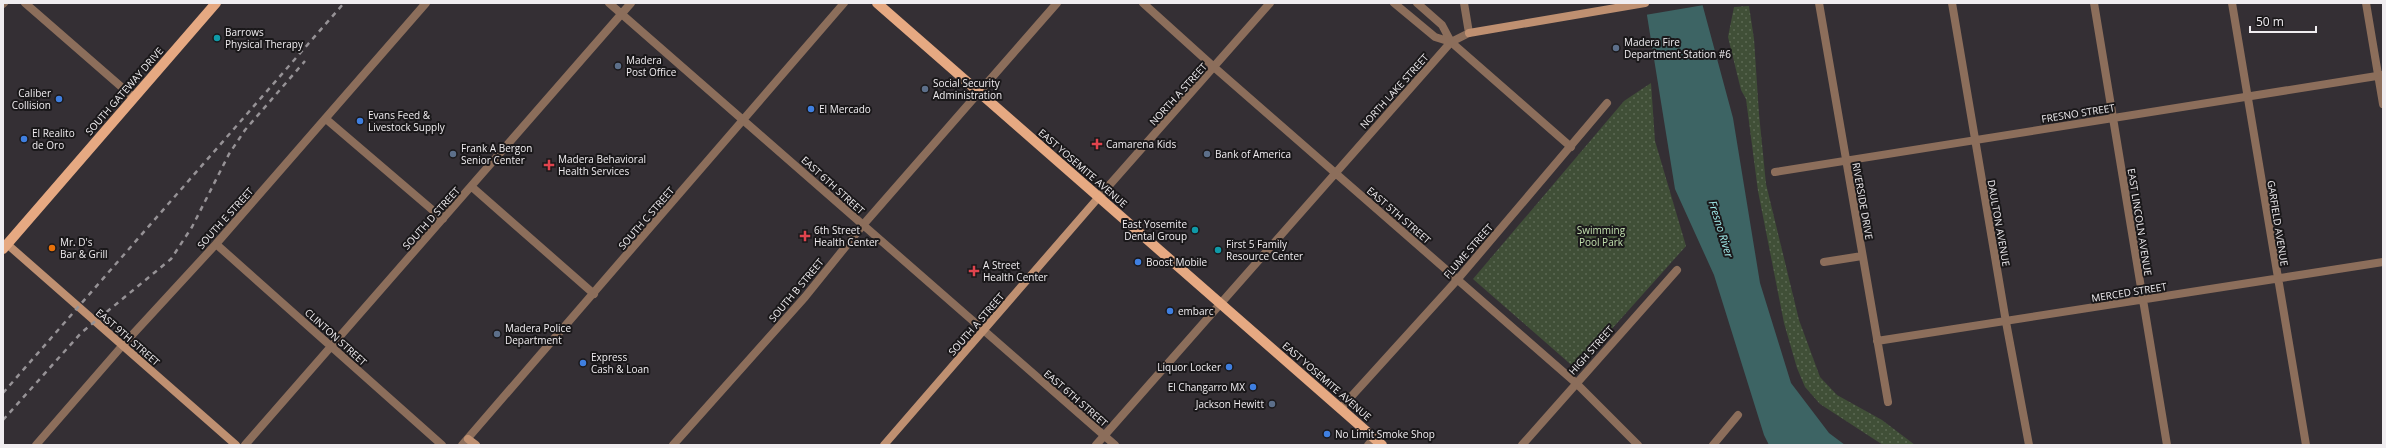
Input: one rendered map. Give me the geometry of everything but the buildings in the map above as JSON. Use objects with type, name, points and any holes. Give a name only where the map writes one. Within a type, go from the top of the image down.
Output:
[{"type":"main road","name":"SOUTH GATEWAY DRIVE","points":[[5,246],[216,3]]},
{"type":"main road","name":"EAST YOSEMITE AVENUE","points":[[877,3],[980,92],[1098,198],[1340,408],[1371,441],[1382,445]]},
{"type":"street","points":[[25,3],[133,97]]},
{"type":"street","name":"SOUTH E STREET","points":[[36,445],[122,346],[216,244],[426,3]]},
{"type":"street","name":"EAST 6TH STREET","points":[[610,3],[1115,445]]},
{"type":"street","name":"SOUTH D STREET","points":[[245,445],[472,187],[631,3]]},
{"type":"street","name":"SOUTH C STREET","points":[[465,442],[844,3]]},
{"type":"street","name":"SOUTH B STREET","points":[[673,445],[805,297],[863,225],[1057,3]]},
{"type":"street","name":"EAST 5TH STREET","points":[[1143,3],[1214,68],[1576,383],[1638,445]]},
{"type":"street","name":"NORTH A STREET","points":[[1098,198],[1270,3]]},
{"type":"street","points":[[1394,3],[1434,37],[1451,42]]},
{"type":"street","points":[[1417,3],[1442,25],[1451,42],[1571,147]]},
{"type":"street","points":[[1464,3],[1469,34]]},
{"type":"street","name":"NORTH LAKE STREET","points":[[1096,445],[1451,42],[1469,34],[1643,3]]},
{"type":"street","name":"RIVERSIDE DRIVE","points":[[1819,3],[1888,402]]},
{"type":"street","name":"DAULTON AVENUE","points":[[1952,3],[2006,322],[2029,445]]},
{"type":"street","name":"EAST LINCOLN AVENUE","points":[[2094,3],[2167,445]]},
{"type":"street","name":"GARFIELD AVENUE","points":[[2232,3],[2306,445]]},
{"type":"street","points":[[2366,3],[2381,75],[2383,104]]},
{"type":"street","name":"FRESNO STREET","points":[[1775,172],[2381,75]]},
{"type":"street","name":"FLUME STREET","points":[[1340,408],[1457,280],[1607,103]]},
{"type":"street","points":[[326,119],[443,220]]},
{"type":"street","points":[[472,187],[594,294]]},
{"type":"street","name":"SOUTH A STREET","points":[[884,445],[1098,198]]},
{"type":"street","name":"CLINTON STREET","points":[[216,244],[442,445]]},
{"type":"street","name":"EAST 9TH STREET","points":[[5,246],[236,445]]},
{"type":"street","points":[[1824,262],[1862,256]]},
{"type":"street","name":"MERCED STREET","points":[[1877,341],[2383,262]]},
{"type":"street","name":"HIGH STREET","points":[[1522,445],[1677,270]]},
{"type":"street","points":[[1713,445],[1738,415]]},
{"type":"street","points":[[465,442],[476,445]]},
{"type":"green space","points":[[1749,6],[1754,39],[1759,114],[1766,184],[1799,320],[1820,377],[1837,395],[1882,420],[1915,445],[1883,445],[1820,404],[1805,387],[1797,368],[1784,323],[1758,191],[1746,99],[1741,90],[1728,37],[1734,7]]},
{"type":"green space","name":"Swimming Pool Park","points":[[1651,83],[1655,141],[1686,246],[1576,369],[1473,279],[1624,101]]},
{"type":"water","name":"Fresno River","points":[[1645,3],[1702,3],[1733,118],[1760,283],[1791,383],[1829,433],[1845,445],[1769,445],[1764,435],[1714,275],[1675,189]]},
{"type":"pier","points":[[1643,3],[1704,3],[1704,5],[1645,15]]},
{"type":"railway","points":[[3,393],[344,3]]},
{"type":"railway","points":[[3,420],[81,333],[171,259],[192,227],[229,154],[245,130],[305,61]]},
{"type":"place","name":"Barrows Physical Therapy","points":[[217,38]]},
{"type":"place","name":"Madera Fire Department Station #6","points":[[1616,48]]},
{"type":"place","name":"Madera Post Office","points":[[618,66]]},
{"type":"place","name":"Social Security Administration","points":[[925,89]]},
{"type":"place","name":"Caliber Collision","points":[[59,99]]},
{"type":"place","name":"El Mercado","points":[[811,109]]},
{"type":"place","name":"Evans Feed & Livestock Supply","points":[[360,121]]},
{"type":"place","name":"El Realito de Oro","points":[[24,139]]},
{"type":"place","name":"Camarena Kids","points":[[1097,144]]},
{"type":"place","name":"Frank A Bergon Senior Center","points":[[453,154]]},
{"type":"place","name":"Bank of America","points":[[1207,154]]},
{"type":"place","name":"Madera Behavioral Health Services","points":[[549,165]]},
{"type":"place","name":"East Yosemite Dental Group","points":[[1195,230]]},
{"type":"place","name":"6th Street Health Center","points":[[805,236]]},
{"type":"place","name":"Mr. D's Bar & Grill","points":[[52,248]]},
{"type":"place","name":"First 5 Family Resource Center","points":[[1218,250]]},
{"type":"place","name":"Boost Mobile","points":[[1138,262]]},
{"type":"place","name":"A Street Health Center","points":[[974,271]]},
{"type":"place","name":"embarc","points":[[1170,311]]},
{"type":"place","name":"Madera Police Department","points":[[497,334]]},
{"type":"place","name":"Express Cash & Loan","points":[[583,363]]},
{"type":"place","name":"Liquor Locker","points":[[1229,367]]},
{"type":"place","name":"El Changarro MX","points":[[1253,387]]},
{"type":"place","name":"Jackson Hewitt","points":[[1272,404]]},
{"type":"place","name":"No Limit Smoke Shop","points":[[1327,434]]}]
